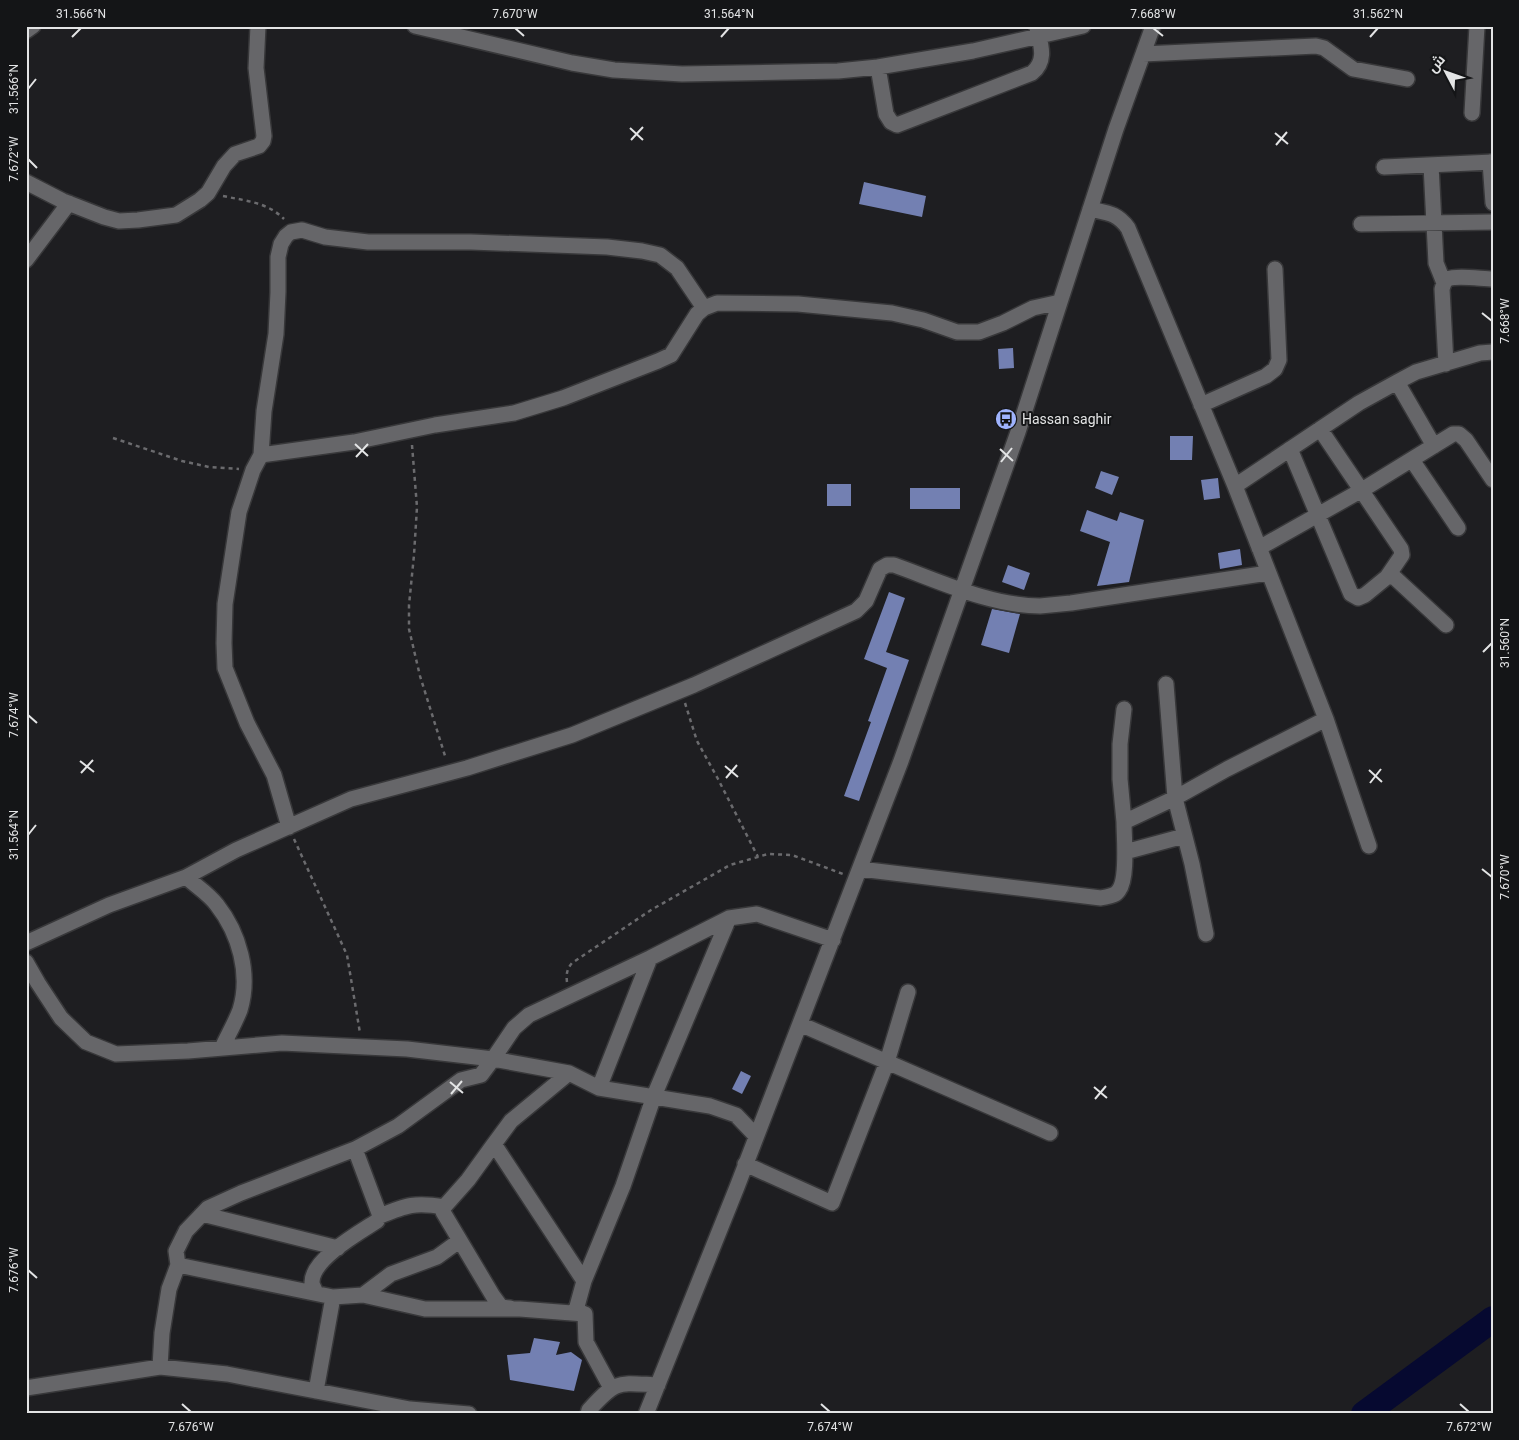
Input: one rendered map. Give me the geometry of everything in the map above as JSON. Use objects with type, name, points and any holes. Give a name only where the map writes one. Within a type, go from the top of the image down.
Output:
[{"type":"street","points":[[26,31],[32,26]]},
{"type":"street","points":[[26,182],[70,203],[119,221],[176,214],[190,208],[208,193],[224,166],[235,154],[259,146],[263,141],[256,68],[258,26]]},
{"type":"street","points":[[415,26],[451,30],[572,63],[614,70],[682,74],[838,71],[878,68],[973,51],[1038,31],[1083,26]]},
{"type":"street","points":[[1472,113],[1477,26]]},
{"type":"street","points":[[646,1414],[833,940],[901,761],[1018,432],[1090,208],[1143,54],[1148,28]]},
{"type":"street","points":[[878,68],[886,114],[891,122],[897,125],[1032,73],[1039,67],[1042,59],[1038,31]]},
{"type":"street","points":[[1143,54],[1316,46],[1324,48],[1353,69],[1407,79]]},
{"type":"street","points":[[1384,167],[1492,162],[1493,203]]},
{"type":"street","points":[[1431,165],[1436,262],[1444,283]]},
{"type":"street","points":[[26,260],[70,203]]},
{"type":"street","points":[[1090,208],[1114,215],[1121,219],[1128,228],[1235,486],[1326,719],[1369,846]]},
{"type":"street","points":[[1361,224],[1493,222]]},
{"type":"street","points":[[289,826],[274,775],[247,723],[225,668],[225,604],[239,512],[253,470],[262,455],[264,410],[276,334],[278,257],[286,236],[291,232],[302,230],[325,236],[368,242],[471,242],[607,247],[642,251],[660,255],[678,268],[704,308]]},
{"type":"street","points":[[1201,406],[1266,376],[1274,369],[1279,360],[1275,269]]},
{"type":"street","points":[[1446,364],[1442,289],[1444,283],[1448,279],[1460,278],[1493,279]]},
{"type":"street","points":[[262,455],[344,443],[435,424],[514,413],[563,398],[671,355],[690,324],[704,308],[717,303],[798,304],[892,313],[923,320],[957,332],[979,332],[1003,323],[1033,308],[1060,302]]},
{"type":"street","points":[[1235,486],[1320,429],[1416,372],[1480,353],[1493,352]]},
{"type":"street","points":[[1397,382],[1434,446]]},
{"type":"street","points":[[1290,449],[1319,514],[1351,594],[1358,598],[1365,595],[1387,577],[1402,555],[1401,549],[1320,429]]},
{"type":"street","points":[[1259,548],[1362,490],[1453,434],[1459,434],[1466,440],[1493,480]]},
{"type":"street","points":[[1412,460],[1458,528]]},
{"type":"street","points":[[26,943],[109,905],[186,876],[236,850],[351,799],[450,772],[572,735],[680,690],[856,611],[866,601],[880,569],[887,565],[894,565],[962,590],[1006,602],[1038,606],[1071,604],[1268,573]]},
{"type":"street","points":[[1387,577],[1394,577],[1446,625]]},
{"type":"street","points":[[1166,684],[1175,798],[1206,934]]},
{"type":"street","points":[[858,874],[1100,898],[1113,895],[1119,891],[1122,883],[1125,852],[1120,779],[1120,744],[1124,709]]},
{"type":"street","points":[[1124,822],[1175,798],[1227,769],[1326,719]]},
{"type":"street","points":[[1125,852],[1184,836]]},
{"type":"street","points":[[186,876],[216,904],[231,925],[238,942],[244,986],[240,1009],[222,1048]]},
{"type":"street","points":[[160,1367],[162,1333],[169,1289],[178,1265],[176,1251],[186,1231],[208,1208],[241,1193],[355,1149],[398,1126],[461,1080],[481,1075],[514,1028],[529,1015],[650,958],[729,918],[757,914],[833,940]]},
{"type":"street","points":[[584,1314],[576,1310],[584,1281],[623,1186],[654,1096],[729,918]]},
{"type":"street","points":[[599,1088],[650,958]]},
{"type":"street","points":[[26,962],[61,1018],[86,1042],[116,1054],[282,1043],[407,1049],[493,1059],[569,1073],[599,1088],[710,1106],[736,1115],[756,1136]]},
{"type":"street","points":[[745,1164],[832,1203],[887,1062],[908,992]]},
{"type":"street","points":[[800,1024],[1050,1133]]},
{"type":"street","points":[[569,1073],[511,1121],[468,1180],[444,1207],[443,1212],[501,1307],[584,1314]]},
{"type":"street","points":[[494,1144],[584,1281]]},
{"type":"street","points":[[355,1149],[380,1216]]},
{"type":"street","points":[[316,1293],[312,1281],[317,1268],[326,1256],[377,1221],[380,1216],[398,1208],[412,1205],[423,1204],[444,1207]]},
{"type":"street","points":[[202,1214],[338,1248]]},
{"type":"street","points":[[363,1295],[391,1274],[437,1257],[459,1241]]},
{"type":"street","points":[[178,1265],[332,1297],[363,1295],[425,1309],[520,1309]]},
{"type":"street","points":[[316,1391],[332,1297]]},
{"type":"street","points":[[584,1314],[586,1342],[611,1388]]},
{"type":"street","points":[[26,1388],[160,1367],[227,1374],[410,1409],[469,1414]]},
{"type":"street","points":[[588,1414],[589,1410],[611,1388],[622,1383],[658,1385]]},
{"type":"path","points":[[208,193],[260,203],[274,209],[296,231]]},
{"type":"path","points":[[411,430],[417,507],[409,605],[409,629],[420,676],[450,772]]},
{"type":"path","points":[[113,438],[209,468],[253,470]]},
{"type":"path","points":[[680,690],[697,741],[758,857]]},
{"type":"path","points":[[289,826],[347,955],[362,1047]]},
{"type":"path","points":[[570,996],[566,976],[568,967],[572,963],[651,910],[730,865],[768,854],[792,855],[858,874]]},
{"type":"building","points":[[864,182],[926,196],[922,217],[859,204]]},
{"type":"building","points":[[1013,348],[1014,368],[999,369],[998,349]]},
{"type":"building","points":[[1170,436],[1193,436],[1192,460],[1170,460]]},
{"type":"building","points":[[1101,471],[1119,477],[1112,495],[1095,488]]},
{"type":"building","points":[[1218,478],[1220,498],[1204,500],[1201,480]]},
{"type":"building","points":[[827,484],[851,484],[851,506],[827,506]]},
{"type":"building","points":[[910,488],[960,488],[960,509],[910,509]]},
{"type":"building","points":[[1087,510],[1117,521],[1120,512],[1144,520],[1129,582],[1097,586],[1110,542],[1080,531]]},
{"type":"building","points":[[1240,549],[1242,565],[1220,569],[1218,553]]},
{"type":"building","points":[[1008,565],[1030,573],[1024,590],[1002,582]]},
{"type":"building","points":[[889,592],[905,598],[886,652],[909,660],[859,801],[844,796],[871,722],[868,721],[887,668],[864,659]]},
{"type":"building","points":[[992,609],[1020,614],[1009,653],[981,645]]},
{"type":"building","points":[[741,1071],[751,1076],[742,1094],[732,1089]]},
{"type":"building","points":[[534,1338],[560,1342],[556,1355],[571,1352],[582,1360],[574,1391],[510,1380],[507,1355],[530,1353]]},
{"type":"waterway","points":[[1364,1414],[1493,1319]]},
{"type":"place","name":"Hassan saghir","points":[[1006,419]]}]
